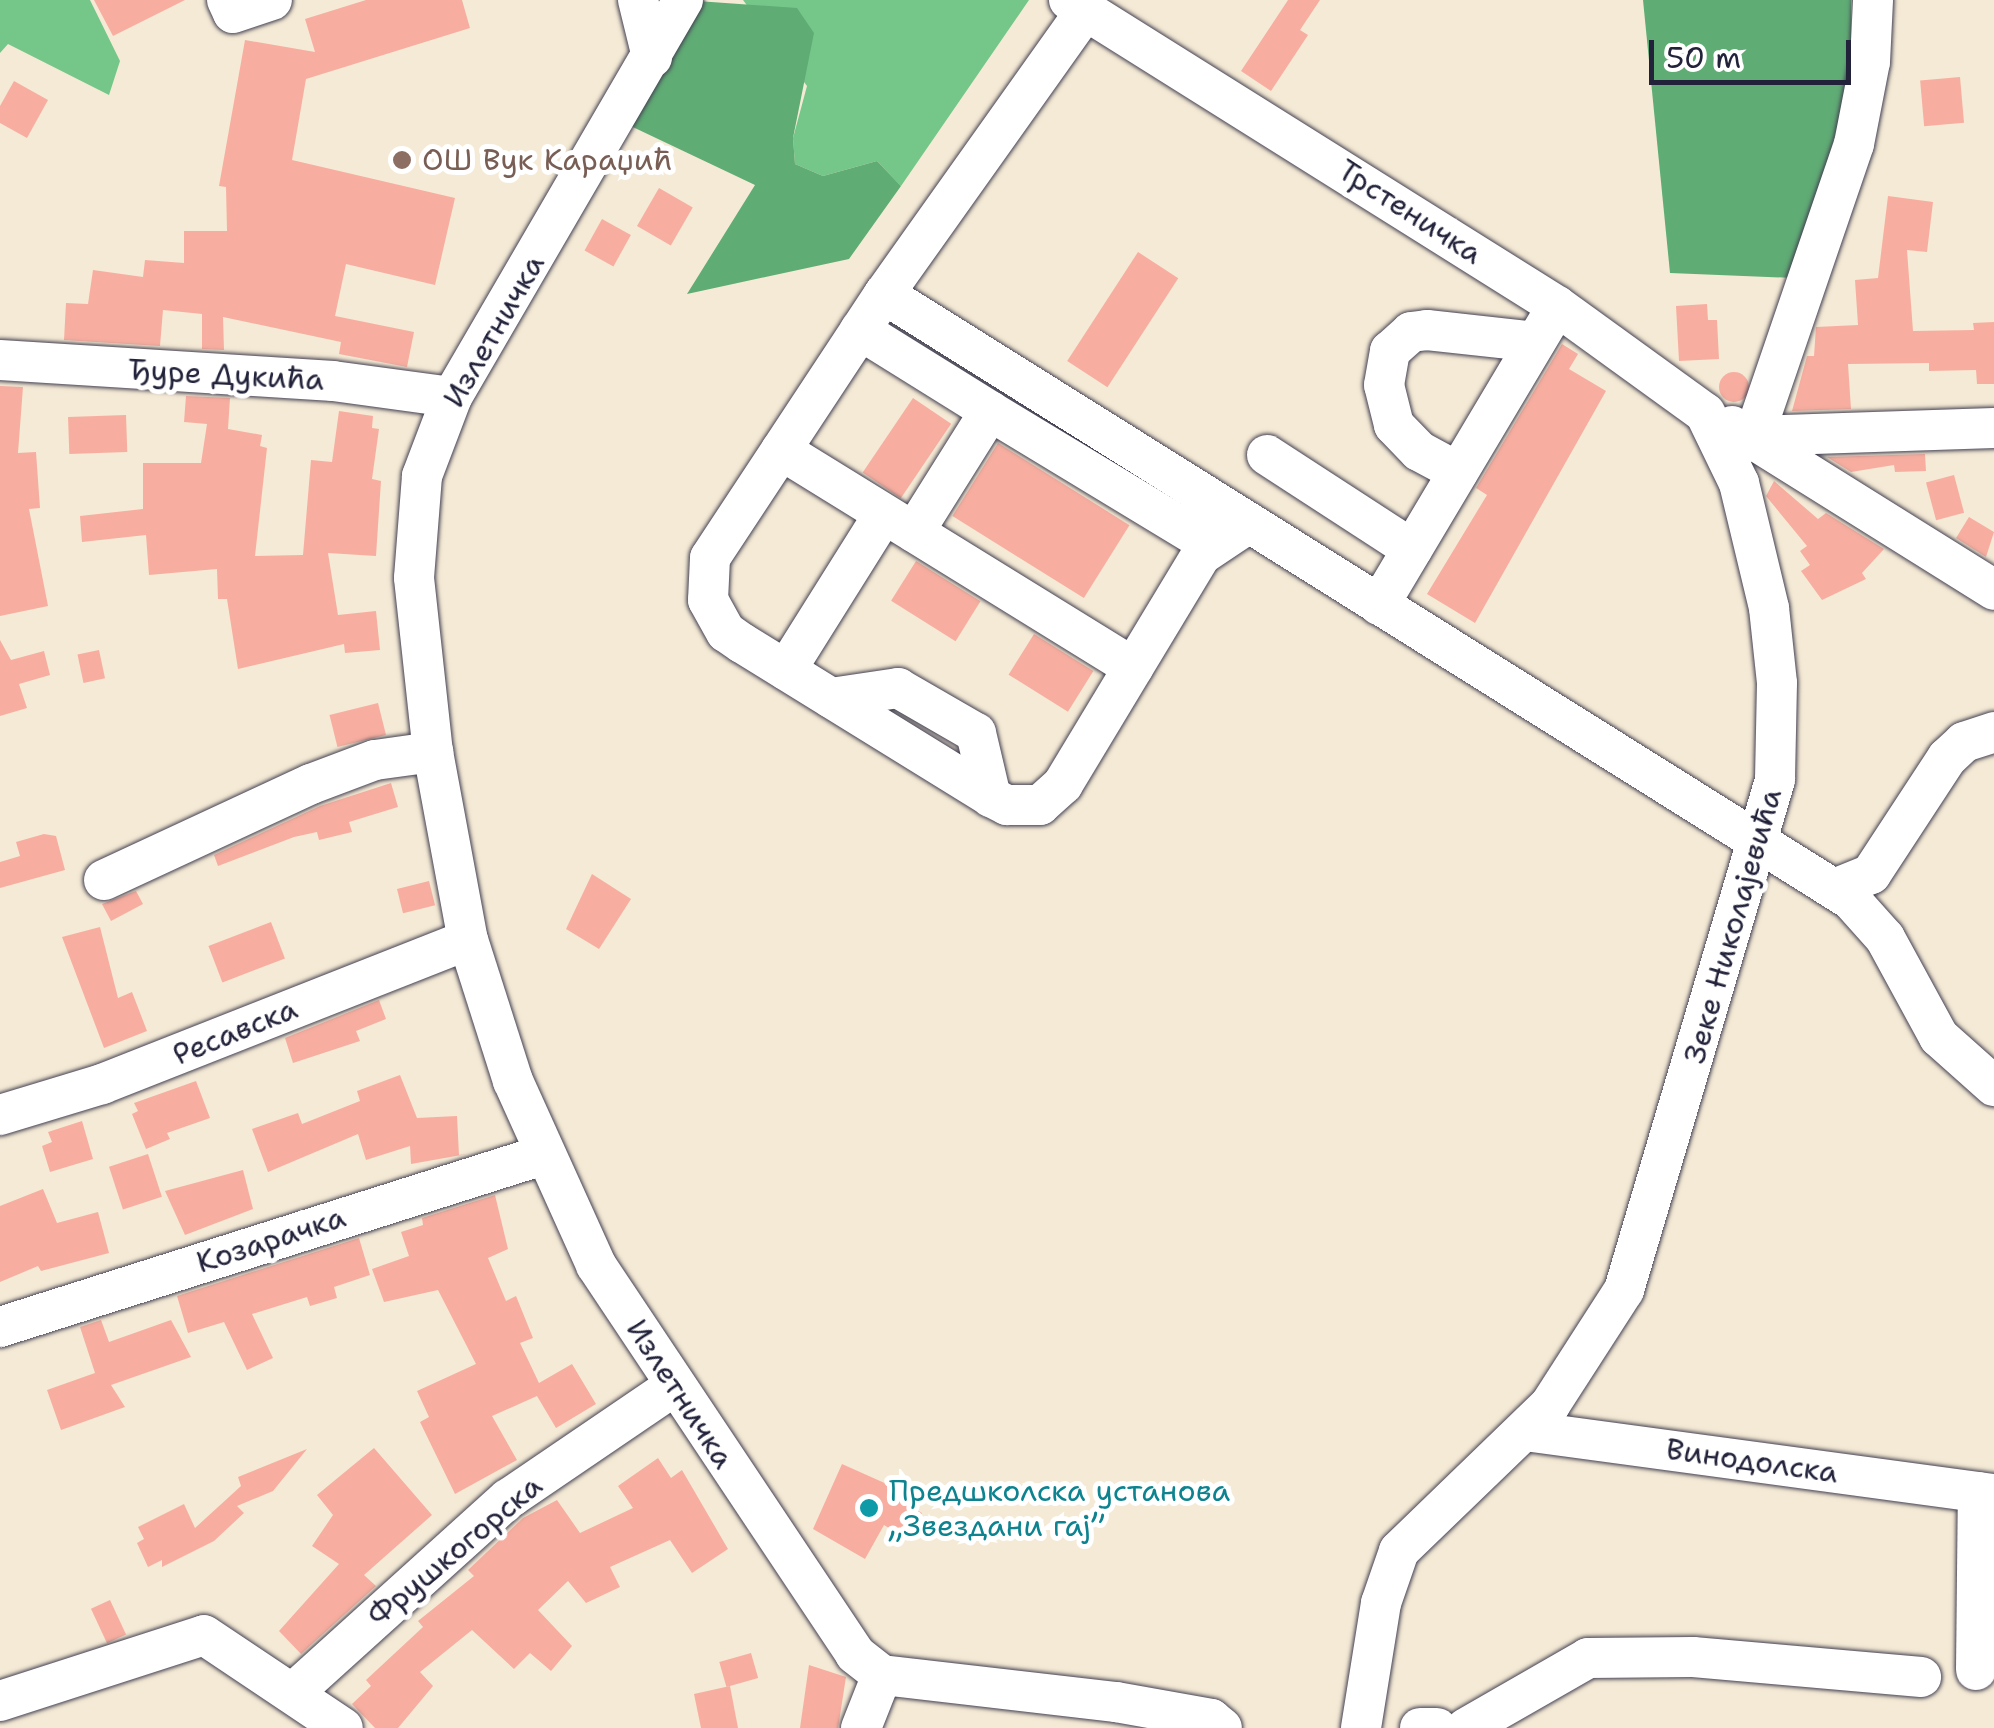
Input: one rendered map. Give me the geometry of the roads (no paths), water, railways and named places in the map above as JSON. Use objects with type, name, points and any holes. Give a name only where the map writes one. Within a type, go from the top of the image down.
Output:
[{"type":"street","points":[[230,6],[272,0]]},
{"type":"street","points":[[638,0],[652,57]]},
{"type":"street","name":"Излетничка","points":[[683,0],[452,397],[422,476],[414,528],[433,752],[468,940],[543,1155],[596,1265],[836,1628],[882,1675]]},
{"type":"street","points":[[1741,444],[1854,144],[1873,0]]},
{"type":"street","points":[[1077,5],[710,558],[706,578],[708,600],[726,632],[991,797],[1024,808],[1052,798],[1201,555],[1249,523]]},
{"type":"street","name":"Трстеничка","points":[[1077,5],[1556,306],[1706,414],[1741,444]]},
{"type":"street","points":[[884,294],[1834,889],[1885,938],[1939,1037],[1994,1086]]},
{"type":"street","points":[[1379,605],[1556,306]]},
{"type":"street","points":[[860,330],[1213,546]]},
{"type":"street","points":[[1458,472],[1420,451],[1394,424],[1384,385],[1390,352],[1397,340],[1427,330],[1535,342]]},
{"type":"street","name":"Ђуре Дукића","points":[[0,360],[333,381],[452,397]]},
{"type":"street","points":[[786,670],[990,411]]},
{"type":"street","points":[[1741,444],[1994,428]]},
{"type":"street","points":[[1741,444],[1994,590]]},
{"type":"street","name":"Зеке Николајевића","points":[[1360,1728],[1381,1603],[1399,1550],[1526,1432],[1593,1345],[1624,1290],[1758,843],[1775,780],[1775,648],[1741,444]]},
{"type":"street","points":[[781,450],[1134,667]]},
{"type":"street","points":[[1266,455],[1412,549]]},
{"type":"street","points":[[1834,889],[1871,874],[1947,758],[1964,742],[1994,732]]},
{"type":"street","points":[[104,880],[311,784],[375,760],[433,752]]},
{"type":"street","name":"Ресавска","points":[[0,1115],[102,1084],[468,940]]},
{"type":"street","name":"Козарачка","points":[[0,1327],[543,1155]]},
{"type":"street","name":"Фрушкогорска","points":[[293,1693],[494,1510],[674,1386]]},
{"type":"street","name":"Винодолска","points":[[1526,1432],[1986,1493],[1976,1670]]},
{"type":"street","points":[[0,1700],[204,1635],[342,1728]]},
{"type":"street","points":[[1466,1728],[1588,1658],[1604,1656],[1921,1676]]},
{"type":"street","points":[[862,1728],[882,1675],[1116,1702],[1211,1718],[1222,1728]]},
{"type":"street","points":[[1420,1728],[1436,1728]]},
{"type":"place","name":"ОШ Вук Караџић","points":[[402,160]]},
{"type":"place","name":"Предшколска установа „Звездани гај”","points":[[869,1508]]}]
